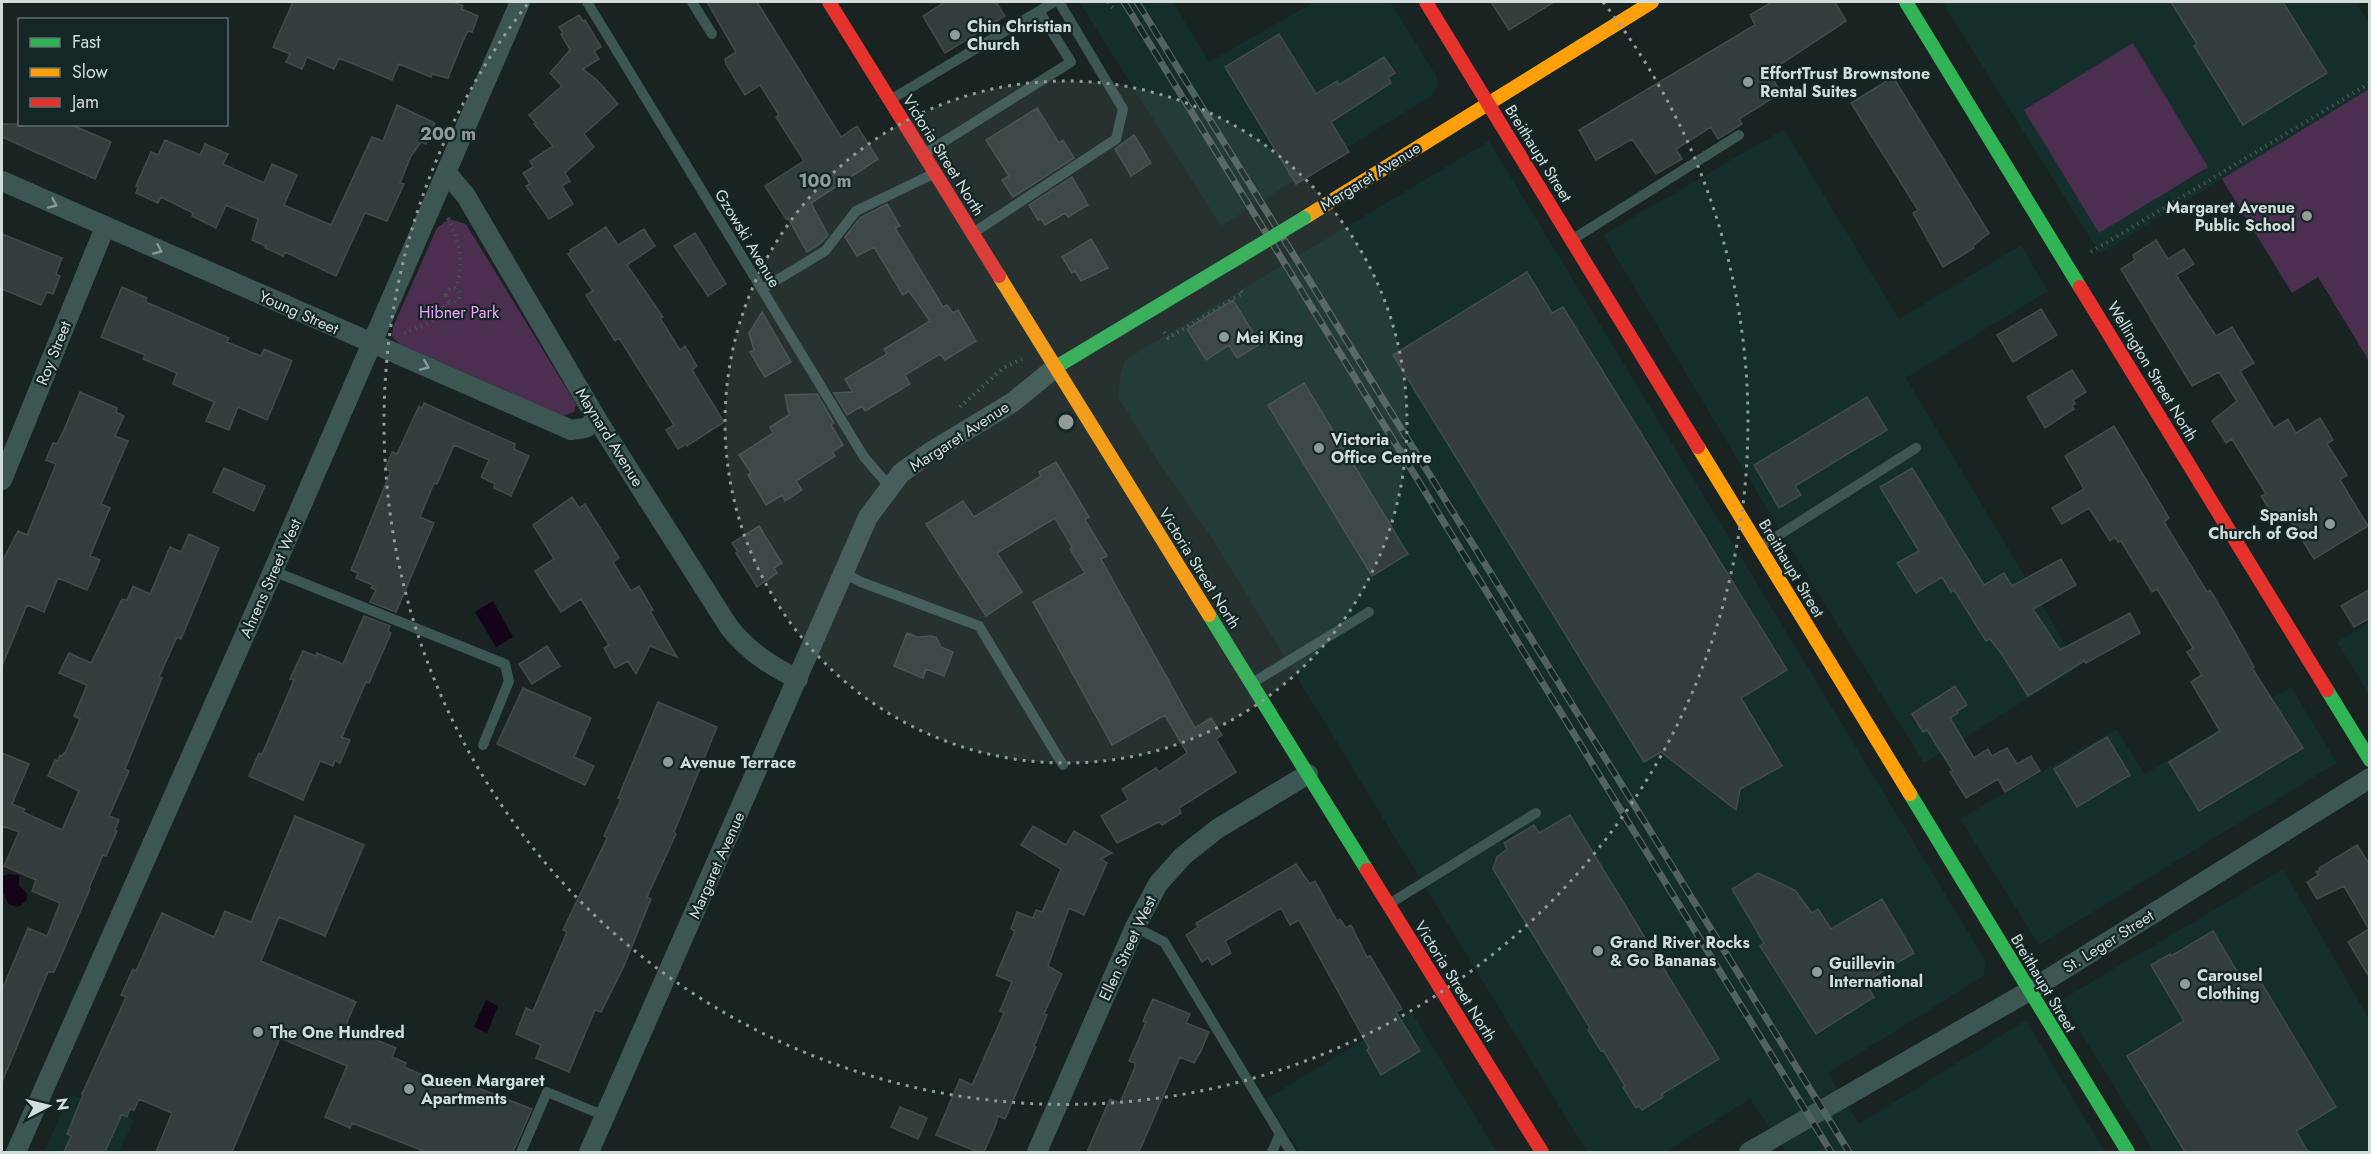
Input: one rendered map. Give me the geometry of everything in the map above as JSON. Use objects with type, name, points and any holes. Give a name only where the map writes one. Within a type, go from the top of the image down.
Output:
[{"type":"street","name":"Ahrens Street West","points":[[16,1152],[273,571],[520,2]]},
{"type":"street","name":"Victoria Street North","points":[[828,2],[1542,1152]]},
{"type":"street","name":"Breithaupt Street","points":[[1426,2],[1573,239],[2128,1152]]},
{"type":"street","name":"Margaret Avenue","points":[[589,1152],[868,517],[889,486],[901,473],[932,451],[1013,402],[1056,367],[1304,218],[1652,2]]},
{"type":"street","name":"Wellington Street North","points":[[1906,2],[2370,760]]},
{"type":"street","name":"Maynard Avenue","points":[[446,172],[466,196],[598,421],[729,627],[743,645],[761,659],[798,679]]},
{"type":"street","name":"Young Street","points":[[2,181],[571,430],[585,428],[598,421]]},
{"type":"street","name":"Roy Street","points":[[2,480],[105,227]]},
{"type":"street","name":"Ellen Street West","points":[[1037,1152],[1135,927],[1158,884],[1183,856],[1217,829],[1308,774]]},
{"type":"street","name":"St. Leger Street","points":[[1749,1152],[2029,991],[2370,778]]},
{"type":"lane","name":"Gzowski Avenue","points":[[587,2],[864,457],[889,486]]},
{"type":"lane","points":[[692,2],[712,34]]},
{"type":"lane","points":[[890,100],[1054,2]]},
{"type":"lane","points":[[973,233],[1116,139],[1123,109],[1059,2]]},
{"type":"lane","points":[[924,154],[1071,62],[1039,11]]},
{"type":"lane","points":[[1573,239],[1739,135]]},
{"type":"lane","points":[[762,289],[825,251],[856,211],[935,173]]},
{"type":"lane","points":[[1760,547],[1916,448]]},
{"type":"lane","points":[[273,571],[505,664],[509,681],[483,745]]},
{"type":"lane","points":[[844,573],[861,582],[979,626],[1064,765]]},
{"type":"lane","points":[[1252,683],[1368,612]]},
{"type":"lane","points":[[1388,904],[1536,813]]},
{"type":"lane","points":[[1135,927],[1164,942],[1291,1152]]},
{"type":"lane","points":[[521,1152],[547,1092],[605,1116]]},
{"type":"lane","points":[[1272,1152],[1280,1134]]},
{"type":"path","points":[[1108,2],[1113,8]]},
{"type":"path","points":[[2091,252],[2370,83]]},
{"type":"path","points":[[448,218],[460,248],[461,267],[456,288]]},
{"type":"path","points":[[456,288],[460,292],[460,297],[455,303],[450,301],[446,294],[450,289],[456,288]]},
{"type":"path","points":[[1164,332],[1168,338],[1243,293],[1239,289]]},
{"type":"path","points":[[398,335],[429,323],[450,301]]},
{"type":"shaded area","points":[[1079,2],[1173,2],[1209,62],[1314,2],[1390,2],[1436,75],[1438,85],[1431,96],[1221,226]]},
{"type":"shaded area","name":"Margaret Avenue Public School","points":[[1942,2],[2356,2],[2370,24],[2369,361],[2318,277],[2292,293],[2222,179],[2100,254]]},
{"type":"shaded area","points":[[1784,129],[1899,319],[2021,245],[2048,291],[1906,378],[2079,667],[1924,763],[1814,587],[1603,235]]},
{"type":"shaded area","points":[[1489,141],[1985,960],[1984,976],[1828,1073],[1859,1124],[2026,1020],[2105,1152],[1786,1152],[1750,1099],[1666,1152],[1587,1152],[1215,543],[1159,463],[1118,397],[1120,376],[1125,360]]},
{"type":"shaded area","points":[[493,601],[513,637],[496,647],[475,612]]},
{"type":"shaded area","points":[[2369,622],[2369,695],[2337,642]]},
{"type":"shaded area","points":[[2291,687],[2337,763],[2039,945],[1960,819],[2116,729],[2145,774]]},
{"type":"shaded area","points":[[2283,869],[2369,1019],[2369,1152],[2154,1152],[2061,1000]]},
{"type":"shaded area","points":[[8,874],[19,875],[19,885],[27,894],[26,901],[18,907],[8,904],[2,888],[2,877]]},
{"type":"shaded area","points":[[486,1000],[498,1006],[487,1033],[474,1027]]},
{"type":"shaded area","points":[[1411,1011],[1497,1152],[1299,1152],[1266,1099]]},
{"type":"shaded area","points":[[70,1094],[134,1120],[119,1152],[44,1152]]},
{"type":"green space","points":[[2133,43],[2208,167],[2099,233],[2024,110]]},
{"type":"green space","points":[[2369,89],[2369,361],[2318,277],[2292,293],[2222,179]]},
{"type":"green space","name":"Hibner Park","points":[[449,219],[466,224],[576,404],[574,412],[563,416],[400,344],[392,337],[393,327],[437,228]]},
{"type":"building","points":[[293,2],[453,2],[478,16],[472,32],[468,31],[463,41],[448,78],[432,74],[431,77],[399,64],[392,80],[339,58],[334,69],[307,57],[302,69],[286,62],[290,54],[273,47]]},
{"type":"building","points":[[707,2],[757,2],[841,137],[857,126],[878,159],[811,203],[828,235],[821,243],[807,252],[788,218],[786,219],[765,186],[804,161],[776,117],[779,115],[760,85],[745,95],[726,64],[725,59],[736,52]]},
{"type":"building","name":"Chin Christian Church","points":[[945,2],[996,2],[1005,16],[945,53],[923,16]]},
{"type":"building","points":[[1491,2],[1554,2],[1509,30]]},
{"type":"building","points":[[1772,2],[1835,2],[1846,21],[1769,72],[1781,93],[1739,119],[1742,124],[1718,139],[1711,127],[1676,149],[1682,159],[1656,174],[1632,139],[1596,160],[1579,130],[1755,25],[1750,15]]},
{"type":"building","points":[[2171,2],[2283,2],[2327,73],[2243,125],[2194,46],[2197,44]]},
{"type":"building","points":[[579,15],[583,21],[585,20],[601,47],[594,51],[599,59],[583,69],[597,80],[618,104],[584,134],[594,147],[565,173],[570,181],[562,186],[573,204],[549,219],[526,186],[530,184],[523,173],[533,167],[530,161],[553,146],[529,115],[562,86],[550,73],[570,50],[559,27]]},
{"type":"building","points":[[1279,34],[1316,94],[1337,81],[1339,85],[1384,57],[1395,73],[1388,77],[1391,83],[1331,122],[1349,152],[1296,184],[1225,67]]},
{"type":"building","points":[[1893,77],[1989,233],[1973,246],[1974,248],[1943,267],[1913,213],[1918,210],[1851,103]]},
{"type":"building","points":[[397,105],[435,123],[426,144],[421,142],[411,156],[400,183],[404,184],[387,221],[365,213],[336,276],[285,252],[283,256],[252,240],[258,219],[226,205],[216,228],[161,197],[158,203],[136,193],[138,187],[136,186],[151,152],[158,155],[165,140],[200,155],[205,144],[228,154],[223,164],[264,183],[272,164],[297,175],[284,205],[331,225],[372,137],[383,141]]},
{"type":"building","points":[[1037,108],[1059,143],[1063,140],[1074,158],[1013,197],[1002,180],[1009,176],[986,140]]},
{"type":"building","points":[[2,124],[75,126],[111,142],[95,179],[2,137]]},
{"type":"building","points":[[1134,135],[1151,163],[1131,176],[1115,149]]},
{"type":"building","points":[[1072,177],[1088,205],[1068,217],[1065,213],[1045,225],[1041,219],[1038,220],[1029,205]]},
{"type":"building","points":[[887,204],[900,226],[895,228],[943,307],[947,305],[953,313],[958,310],[976,341],[945,360],[940,354],[905,375],[910,384],[865,411],[862,406],[847,415],[834,393],[853,392],[845,379],[887,354],[884,349],[930,321],[909,291],[903,295],[874,247],[857,256],[845,237],[860,218]]},
{"type":"building","points":[[606,227],[618,245],[644,229],[655,246],[627,265],[663,317],[660,318],[680,350],[685,346],[697,366],[692,370],[724,422],[687,446],[686,444],[678,449],[666,430],[674,425],[619,338],[615,341],[586,295],[593,291],[568,254],[570,250]]},
{"type":"building","points":[[695,233],[726,284],[708,296],[674,246]]},
{"type":"building","points":[[2,234],[62,258],[56,274],[60,276],[53,294],[47,292],[41,305],[2,289]]},
{"type":"building","points":[[1091,239],[1108,268],[1081,281],[1075,271],[1072,273],[1062,257]]},
{"type":"building","points":[[2156,240],[2168,259],[2184,249],[2194,264],[2176,275],[2216,336],[2232,327],[2254,363],[2240,371],[2274,428],[2288,419],[2296,433],[2320,418],[2333,440],[2327,444],[2347,475],[2340,480],[2368,526],[2314,559],[2284,510],[2272,514],[2261,496],[2266,494],[2232,439],[2226,443],[2212,421],[2237,401],[2219,372],[2192,386],[2121,269],[2135,260],[2133,255]]},
{"type":"building","points":[[1527,272],[1552,313],[1563,307],[1787,670],[1741,698],[1782,766],[1740,789],[1736,810],[1661,752],[1644,762],[1393,355]]},
{"type":"building","points":[[122,287],[147,298],[146,302],[229,338],[227,342],[261,356],[264,349],[292,361],[267,420],[238,407],[229,430],[206,421],[214,402],[173,384],[177,373],[143,359],[145,355],[101,337]]},
{"type":"building","name":"Mei King","points":[[1233,300],[1260,344],[1237,358],[1229,345],[1206,360],[1187,329]]},
{"type":"building","points":[[2041,309],[2057,335],[2013,362],[1997,335]]},
{"type":"building","points":[[762,312],[791,362],[765,377],[750,352],[754,350],[749,333]]},
{"type":"building","points":[[2072,370],[2086,392],[2073,400],[2074,409],[2045,428],[2027,397]]},
{"type":"building","name":"Victoria Office Centre","points":[[1304,383],[1408,554],[1372,576],[1268,405]]},
{"type":"building","points":[[80,392],[117,408],[116,412],[124,416],[115,436],[128,441],[101,504],[110,508],[90,556],[100,560],[87,590],[58,578],[44,612],[27,605],[2,666],[2,562],[18,531],[27,535],[56,464],[46,460],[53,443],[57,444],[63,432]]},
{"type":"building","points":[[817,394],[834,423],[831,425],[843,445],[832,452],[835,456],[796,481],[802,490],[785,501],[782,495],[766,505],[748,475],[751,473],[739,455],[773,433],[770,427],[789,415],[785,395]]},
{"type":"building","points":[[1867,397],[1887,430],[1795,486],[1801,495],[1779,508],[1754,465]]},
{"type":"building","points":[[424,403],[515,444],[514,449],[529,456],[511,496],[494,488],[495,484],[481,477],[489,460],[454,445],[437,484],[434,483],[420,517],[434,523],[396,612],[370,602],[376,590],[371,588],[373,585],[356,578],[358,573],[351,570],[391,471],[385,469],[392,452],[397,454],[419,406],[422,408]]},
{"type":"building","points":[[2114,426],[2169,518],[2164,522],[2207,592],[2210,590],[2254,667],[2252,668],[2303,748],[2199,811],[2169,762],[2220,731],[2191,682],[2202,675],[2187,652],[2193,648],[2157,589],[2152,592],[2121,541],[2118,542],[2115,537],[2110,541],[2089,508],[2062,524],[2052,508],[2084,489],[2065,456]]},
{"type":"building","points":[[1056,462],[1089,517],[1085,520],[1107,556],[1101,559],[1195,728],[1211,718],[1222,735],[1216,739],[1236,772],[1179,808],[1181,813],[1162,825],[1159,822],[1117,843],[1101,816],[1128,800],[1122,789],[1156,768],[1159,772],[1187,753],[1165,715],[1112,745],[1033,602],[1085,573],[1055,518],[997,553],[1022,592],[986,616],[926,524],[963,501],[974,517],[1041,476],[1039,472]]},
{"type":"building","points":[[224,468],[265,486],[254,511],[213,492]]},
{"type":"building","points":[[1912,468],[1984,585],[2004,573],[2012,586],[2061,559],[2076,585],[2033,609],[2060,650],[2130,613],[2140,633],[2086,663],[2084,661],[2028,696],[2003,656],[1990,639],[1986,641],[1954,590],[1951,592],[1942,577],[1916,593],[1897,563],[1919,551],[1880,487]]},
{"type":"building","points":[[572,497],[579,508],[585,504],[619,558],[613,562],[631,591],[639,586],[653,610],[650,611],[677,657],[650,646],[636,674],[628,661],[615,668],[604,648],[609,645],[581,599],[561,612],[549,594],[535,571],[554,559],[533,525]]},
{"type":"building","points":[[759,526],[782,563],[774,568],[777,573],[757,587],[732,543]]},
{"type":"building","points":[[189,534],[219,548],[181,639],[177,637],[159,677],[162,678],[125,769],[129,771],[109,816],[119,820],[115,830],[117,831],[106,856],[103,855],[54,972],[48,972],[2,1082],[2,990],[28,928],[47,936],[60,903],[32,891],[36,880],[4,866],[19,832],[3,826],[2,829],[2,753],[29,764],[12,804],[25,809],[23,812],[62,830],[79,791],[48,776],[55,760],[58,761],[60,755],[65,753],[80,719],[74,716],[87,685],[59,673],[69,653],[91,663],[122,599],[127,600],[133,586],[150,594],[170,547],[181,552]]},
{"type":"building","points":[[2370,589],[2370,618],[2354,627],[2341,606]]},
{"type":"building","points":[[364,616],[390,626],[388,631],[391,633],[342,737],[350,740],[340,763],[335,760],[333,766],[320,761],[303,800],[249,776],[259,753],[262,754],[294,680],[290,679],[303,651],[316,656],[317,653],[343,664]]},
{"type":"building","points":[[907,633],[917,637],[936,637],[941,647],[953,652],[944,676],[926,669],[923,678],[894,666]]},
{"type":"building","points":[[547,646],[560,666],[532,684],[519,664]]},
{"type":"building","points":[[1955,686],[1967,705],[1950,718],[1974,758],[1988,749],[1992,756],[2007,748],[2017,764],[2031,756],[2040,771],[2005,792],[1998,779],[1966,798],[1950,772],[1953,771],[1927,730],[1923,732],[1912,714]]},
{"type":"building","points":[[523,688],[591,718],[574,757],[594,766],[585,785],[497,744]]},
{"type":"building","points":[[658,702],[717,727],[674,832],[676,834],[647,897],[651,899],[624,966],[601,1012],[595,1010],[569,1072],[536,1058],[541,1045],[516,1034],[526,1008],[533,1011],[567,932],[563,930],[607,838],[604,836],[621,799],[618,798]]},
{"type":"building","points":[[2107,737],[2130,775],[2077,807],[2054,769]]},
{"type":"building","name":"Grand River Rocks & Go Bananas","points":[[1570,815],[1719,1059],[1662,1094],[1663,1097],[1642,1110],[1639,1106],[1636,1108],[1623,1087],[1625,1086],[1588,1030],[1590,1028],[1493,869],[1497,857],[1507,849],[1504,843],[1534,825],[1539,833]]},
{"type":"building","points":[[295,816],[364,845],[325,936],[279,917],[261,961],[356,1002],[345,1027],[396,1048],[392,1057],[406,1063],[404,1067],[443,1084],[445,1079],[461,1086],[463,1082],[532,1109],[513,1152],[426,1152],[352,1123],[350,1128],[325,1117],[347,1066],[280,1038],[232,1152],[156,1152],[172,1113],[139,1099],[134,1110],[130,1109],[127,1117],[122,1114],[105,1152],[64,1152],[71,1136],[67,1134],[82,1094],[126,997],[121,995],[133,969],[136,971],[162,913],[214,937],[225,911],[251,922]]},
{"type":"building","points":[[1033,826],[1066,845],[1074,831],[1112,853],[1101,859],[1107,863],[1084,915],[1069,908],[1048,966],[1062,974],[1044,1014],[1047,1015],[1034,1046],[1036,1047],[1005,1119],[998,1116],[984,1152],[978,1152],[936,1135],[960,1079],[972,1085],[1004,1013],[1000,1011],[1012,982],[996,975],[1015,931],[1011,929],[1017,912],[1033,918],[1036,910],[1042,912],[1061,869],[1021,845]]},
{"type":"building","points":[[2357,845],[2370,865],[2370,978],[2348,942],[2369,929],[2344,886],[2317,899],[2307,882],[2319,875],[2316,872],[2320,870],[2319,868]]},
{"type":"building","points":[[1296,864],[1310,884],[1315,881],[1337,921],[1340,919],[1346,928],[1351,925],[1367,957],[1370,956],[1402,1009],[1396,1012],[1420,1051],[1381,1075],[1367,1050],[1369,1048],[1299,920],[1290,925],[1281,908],[1225,941],[1231,953],[1212,965],[1208,958],[1202,962],[1186,935],[1198,927],[1196,923]]},
{"type":"building","points":[[1758,873],[1795,890],[1812,913],[1818,909],[1831,929],[1882,899],[1914,953],[1865,982],[1874,997],[1816,1034],[1760,946],[1764,943],[1732,889]]},
{"type":"building","points":[[2213,931],[2245,985],[2258,977],[2336,1107],[2296,1131],[2308,1152],[2185,1152],[2127,1056],[2184,1021],[2151,965]]},
{"type":"building","points":[[1153,999],[1190,1014],[1186,1023],[1209,1032],[1201,1051],[1194,1063],[1180,1057],[1139,1152],[1087,1152],[1110,1099],[1120,1103],[1135,1067],[1135,1063],[1129,1061]]},
{"type":"building","points":[[900,1107],[927,1118],[918,1139],[891,1127]]},
{"type":"railway","points":[[1124,2],[1831,1152]]},
{"type":"railway","points":[[1137,2],[1849,1152]]},
{"type":"traffic: fast","points":[[1906,2],[2080,287]]},
{"type":"traffic: fast","points":[[1251,250],[1304,218]]},
{"type":"traffic: fast","points":[[1056,367],[1251,250]]},
{"type":"traffic: fast","points":[[1209,615],[1367,870]]},
{"type":"traffic: fast","points":[[2327,690],[2370,760]]},
{"type":"traffic: fast","points":[[1910,794],[2128,1152]]},
{"type":"traffic: slow","points":[[1304,218],[1652,2]]},
{"type":"traffic: slow","points":[[999,276],[1209,615]]},
{"type":"traffic: slow","points":[[1698,447],[1910,794]]},
{"type":"traffic: jam","points":[[829,2],[999,276]]},
{"type":"traffic: jam","points":[[1426,2],[1698,447]]},
{"type":"traffic: jam","points":[[2080,287],[2327,690]]},
{"type":"traffic: jam","points":[[1367,870],[1542,1152]]},
{"type":"place","name":"Chin Christian Church","points":[[955,35]]},
{"type":"place","name":"EffortTrust Brownstone Rental Suites","points":[[1748,82]]},
{"type":"place","name":"Margaret Avenue Public School","points":[[2307,216]]},
{"type":"place","name":"Mei King","points":[[1224,337]]},
{"type":"place","name":"Victoria Office Centre","points":[[1319,448]]},
{"type":"place","name":"Spanish Church of God","points":[[2330,524]]},
{"type":"place","name":"Avenue Terrace","points":[[668,762]]},
{"type":"place","name":"Grand River Rocks & Go Bananas","points":[[1598,951]]},
{"type":"place","name":"Guillevin International","points":[[1817,972]]},
{"type":"place","name":"Carousel Clothing","points":[[2185,984]]},
{"type":"place","name":"The One Hundred","points":[[258,1032]]},
{"type":"place","name":"Queen Margaret Apartments","points":[[409,1089]]}]
